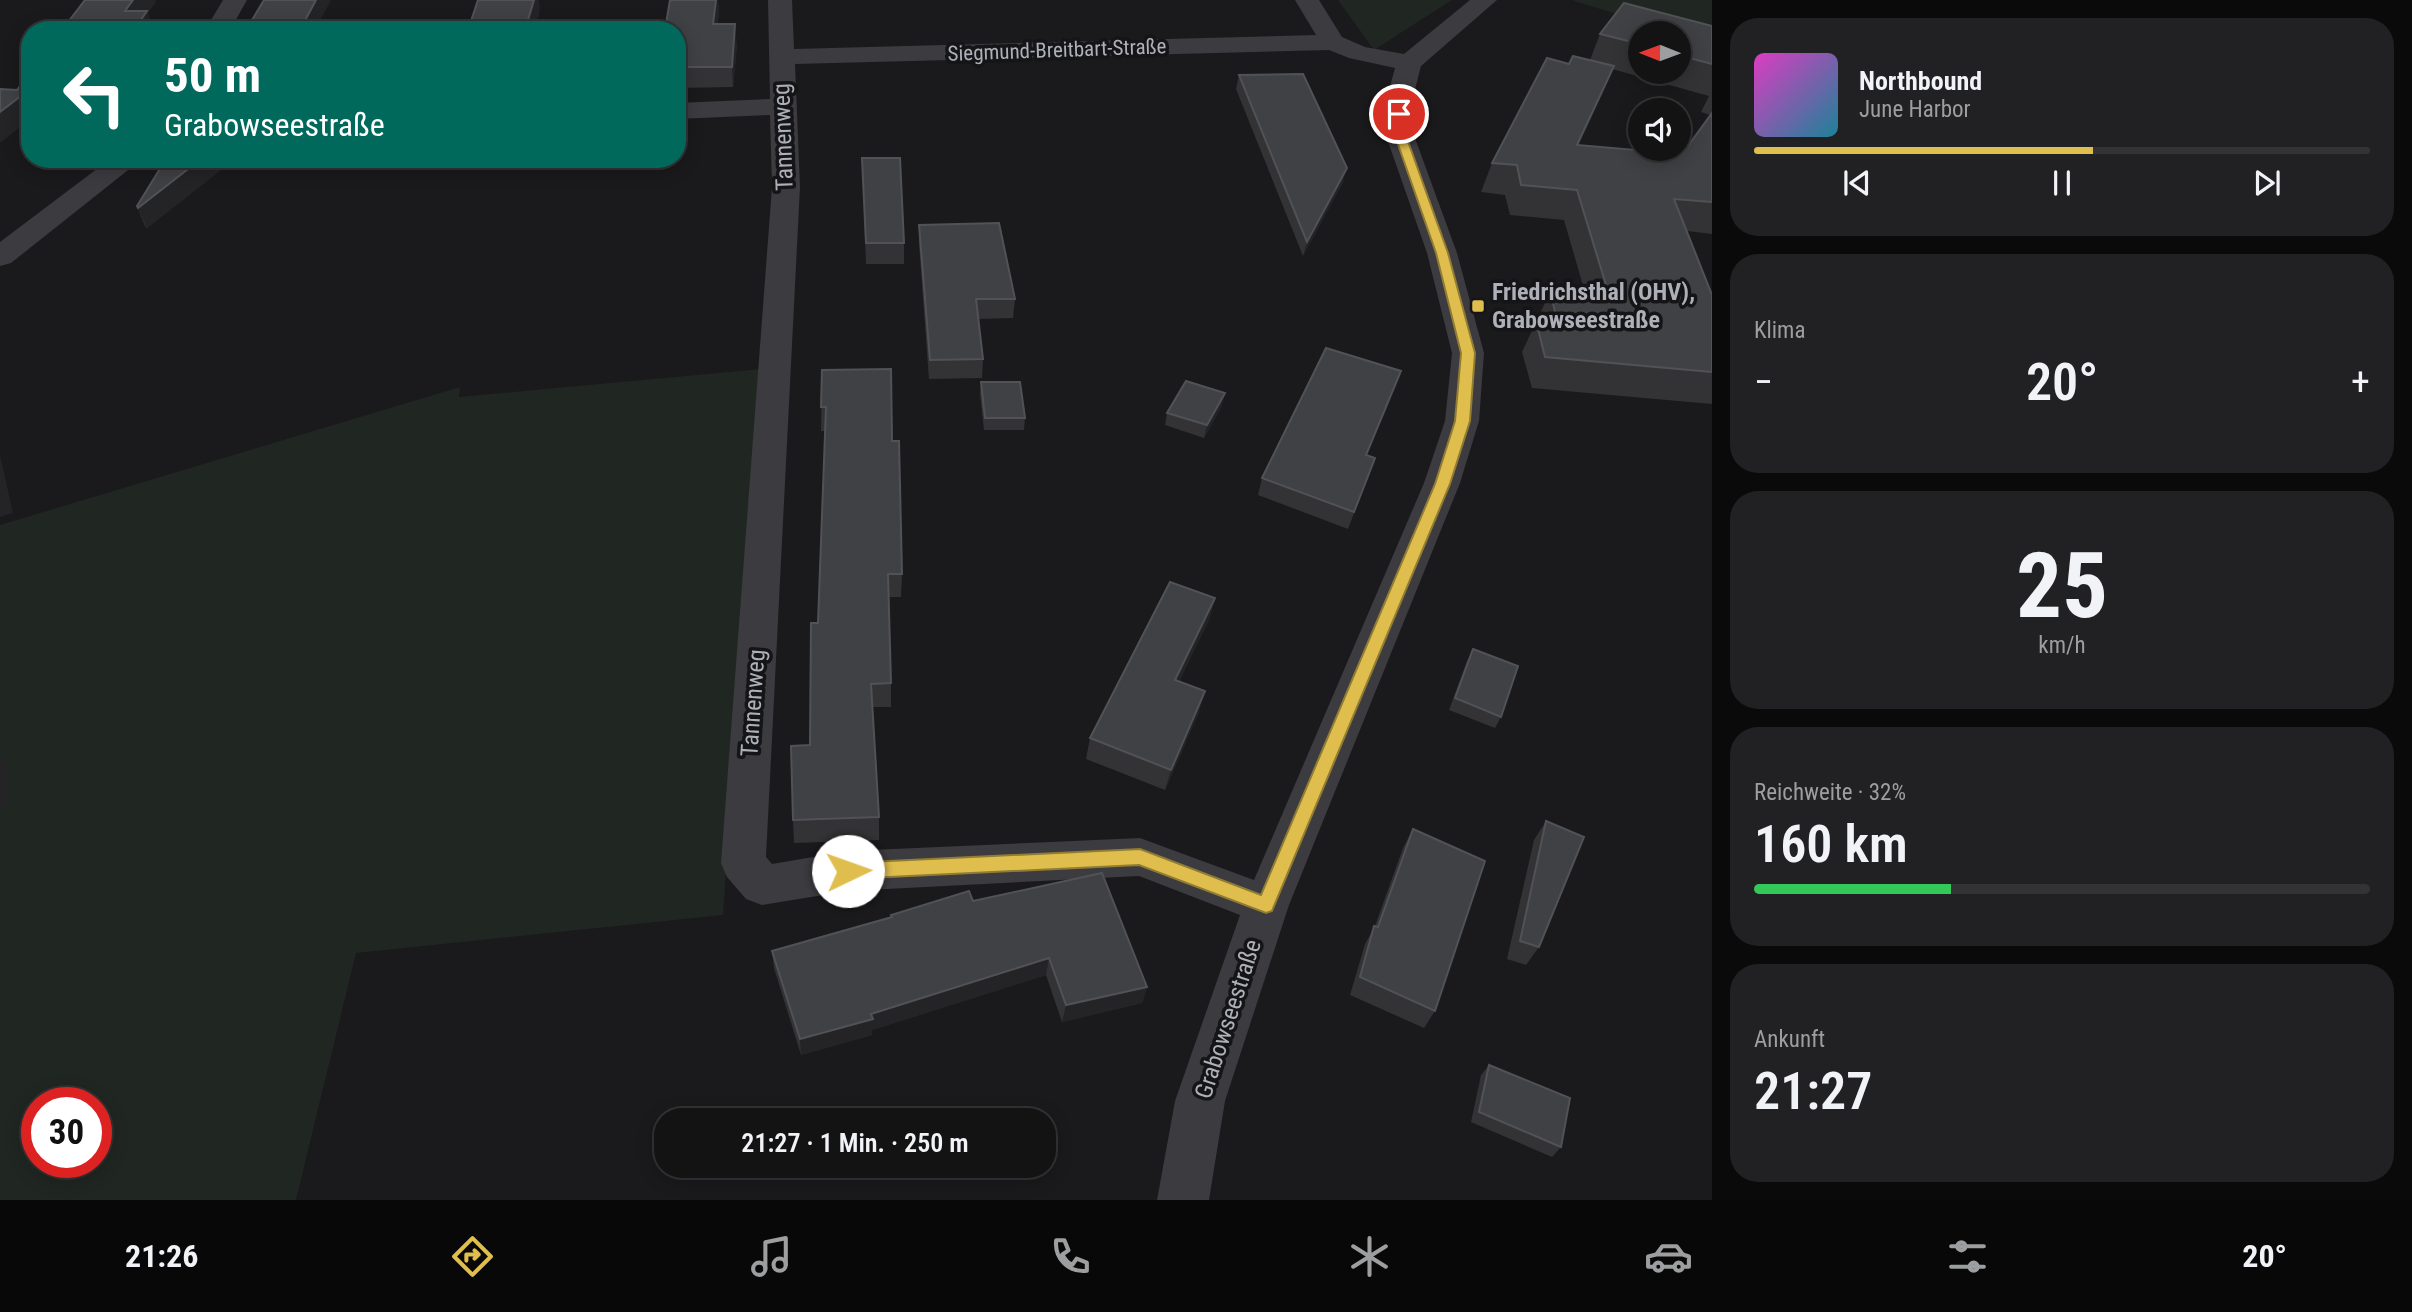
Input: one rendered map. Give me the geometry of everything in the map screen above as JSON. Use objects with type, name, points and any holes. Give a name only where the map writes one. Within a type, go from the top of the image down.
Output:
[{"type":"street","points":[[222,21],[235,0]]},
{"type":"street","name":"Tannenweg","points":[[780,0],[786,187],[743,863],[762,885],[848,871],[1140,857],[1266,905]]},
{"type":"street","points":[[1307,0],[1334,42],[1358,53],[1409,63],[1485,0]]},
{"type":"street","name":"Siegmund-Breitbart-Straße","points":[[781,57],[1334,42]]},
{"type":"street","name":"Grabowseestraße","points":[[1183,1200],[1200,1101],[1266,905],[1442,484],[1462,421],[1468,353],[1442,253],[1398,130],[1400,97],[1409,63]]},
{"type":"street","points":[[686,111],[782,106]]},
{"type":"street","points":[[0,257],[116,168]]},
{"type":"shaded area","points":[[1338,0],[1452,0],[1374,50]]},
{"type":"shaded area","points":[[1573,0],[1712,0],[1712,43],[1691,37],[1691,21],[1640,21]]},
{"type":"shaded area","points":[[761,369],[723,915],[356,953],[296,1200],[0,1200],[0,525],[460,387],[459,397]]},
{"type":"building","points":[[85,0],[133,0],[125,11],[147,11],[140,21],[69,21]]},
{"type":"building","points":[[264,0],[316,0],[305,21],[251,21]]},
{"type":"building","points":[[478,0],[534,0],[528,21],[471,21]]},
{"type":"building","points":[[670,0],[716,0],[713,24],[735,24],[732,67],[686,67],[686,21],[666,21]]},
{"type":"building","points":[[1624,3],[1712,26],[1712,64],[1691,58],[1691,21],[1628,21],[1628,41],[1600,34]]},
{"type":"building","points":[[1573,56],[1614,66],[1577,145],[1628,149],[1628,161],[1691,161],[1691,142],[1712,113],[1712,202],[1674,199],[1712,295],[1712,372],[1545,357],[1536,321],[1558,323],[1550,292],[1610,298],[1577,190],[1521,185],[1517,165],[1492,163],[1547,58],[1569,64]]},
{"type":"building","points":[[1303,74],[1347,168],[1307,242],[1239,75]]},
{"type":"building","points":[[21,85],[21,96],[0,112],[0,89],[17,90]]},
{"type":"building","points":[[862,158],[900,158],[904,243],[866,243]]},
{"type":"building","points":[[160,168],[189,168],[138,208]]},
{"type":"building","points":[[999,223],[1015,299],[976,299],[983,359],[930,360],[919,225]]},
{"type":"building","points":[[1326,348],[1401,371],[1366,455],[1375,458],[1354,512],[1262,478]]},
{"type":"building","points":[[891,369],[892,441],[899,441],[902,574],[888,574],[891,683],[871,684],[879,817],[793,820],[791,746],[810,745],[811,623],[818,623],[826,407],[821,407],[822,370]]},
{"type":"building","points":[[1186,381],[1225,393],[1207,425],[1167,413]]},
{"type":"building","points":[[981,382],[1020,382],[1025,418],[985,418]]},
{"type":"building","points":[[1170,582],[1215,598],[1175,680],[1205,691],[1171,770],[1090,738]]},
{"type":"building","points":[[1473,649],[1518,666],[1501,717],[1455,698]]},
{"type":"building","points":[[1546,821],[1584,837],[1539,947],[1520,941]]},
{"type":"building","points":[[1413,829],[1485,861],[1435,1011],[1360,977],[1374,926],[1378,927]]},
{"type":"building","points":[[1102,873],[1147,987],[1066,1005],[1049,958],[871,1014],[873,1019],[800,1039],[772,951],[892,917],[891,915],[969,891],[973,901]]},
{"type":"building","points":[[1489,1065],[1570,1098],[1561,1147],[1479,1112]]},
{"type":"place","name":"Friedrichsthal (OHV), Grabowseestraße","points":[[1478,306]]},
{"type":"route","points":[[848,871],[1140,857],[1266,905],[1442,484],[1462,421],[1468,353],[1442,253],[1398,130],[1399,114]]}]
